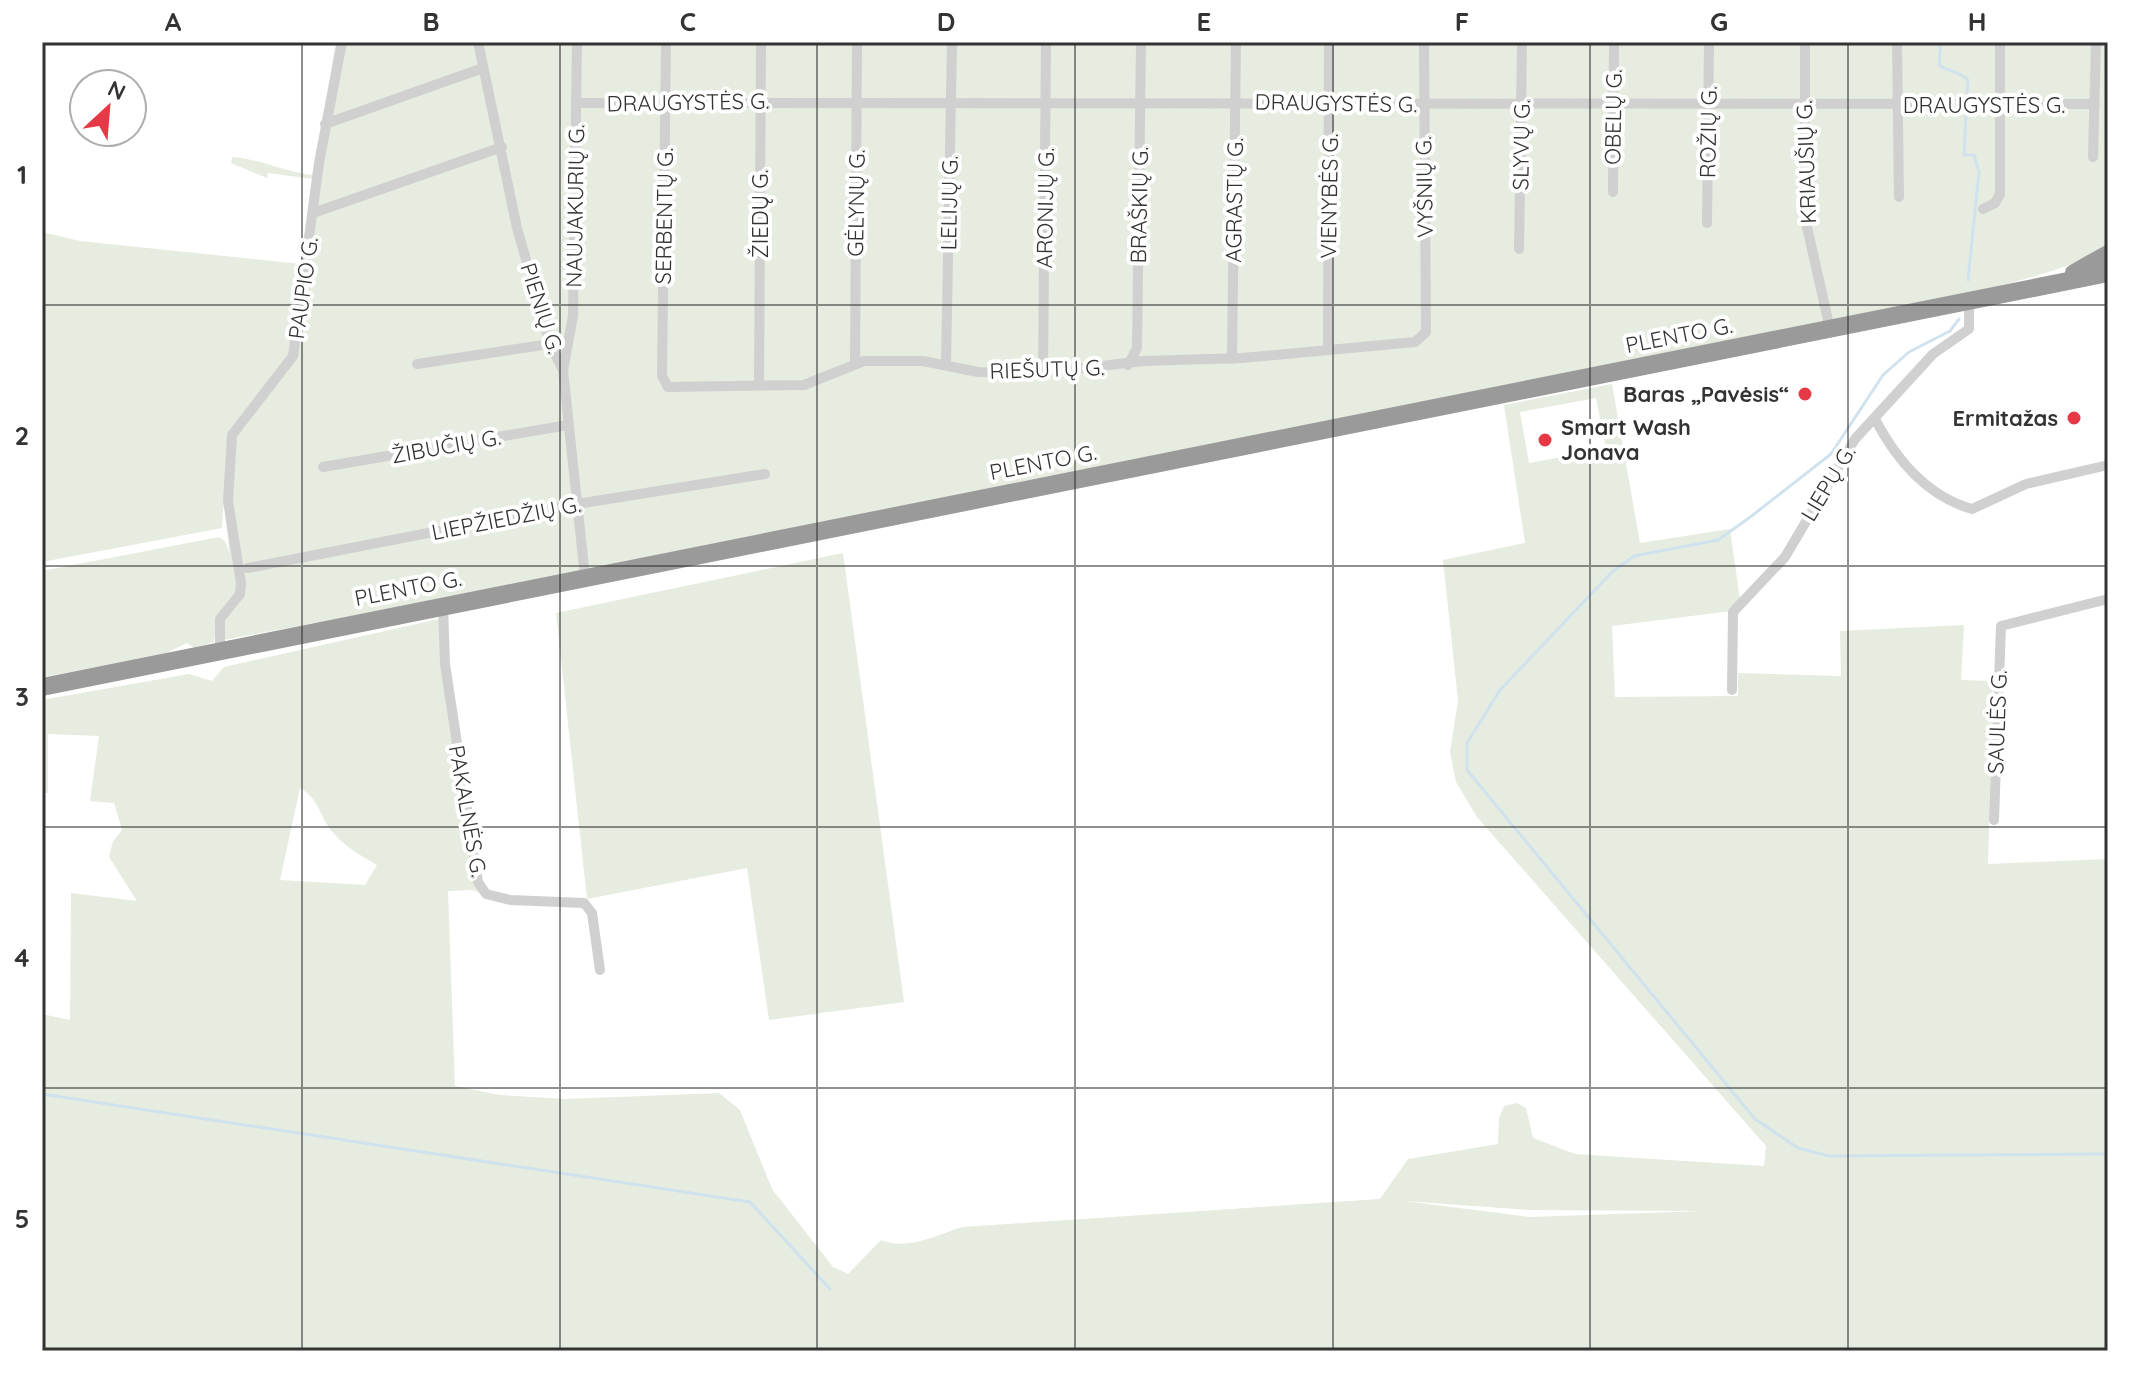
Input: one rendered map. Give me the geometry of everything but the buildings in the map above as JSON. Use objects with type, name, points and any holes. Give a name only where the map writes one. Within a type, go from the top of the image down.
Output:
[{"type":"highway","points":[[2054,283],[2108,254]]},
{"type":"highway","name":"PLENTO G.","points":[[42,687],[2103,272]]},
{"type":"street","name":"PAUPIO G.","points":[[220,651],[220,619],[240,594],[241,583],[228,501],[232,435],[293,356],[325,124],[342,42]]},
{"type":"street","name":"PIENIŲ G.","points":[[478,42],[517,228],[550,344],[563,370],[585,577]]},
{"type":"street","name":"NAUJAKURIŲ G.","points":[[563,370],[573,316],[577,42]]},
{"type":"street","name":"SERBENTŲ G.","points":[[666,42],[662,380],[668,387]]},
{"type":"street","name":"ŽIEDŲ G.","points":[[759,385],[761,42]]},
{"type":"street","name":"GĖLYNŲ G.","points":[[855,364],[857,42]]},
{"type":"street","name":"LELIJŲ G.","points":[[946,365],[952,42]]},
{"type":"street","name":"ARONIJŲ G.","points":[[1043,373],[1046,42]]},
{"type":"street","name":"BRAŠKIŲ G.","points":[[1128,365],[1137,348],[1141,42]]},
{"type":"street","name":"AGRASTŲ G.","points":[[1232,359],[1236,42]]},
{"type":"street","name":"VIENYBĖS G.","points":[[1328,349],[1329,42]]},
{"type":"street","name":"VYŠNIŲ G.","points":[[1424,42],[1426,332]]},
{"type":"street","name":"SLYVŲ G.","points":[[1519,249],[1522,42]]},
{"type":"street","name":"OBELŲ G.","points":[[1613,192],[1614,42]]},
{"type":"street","name":"ROŽIŲ G.","points":[[1707,223],[1709,42]]},
{"type":"street","name":"KRIAUŠIŲ G.","points":[[1805,42],[1805,218],[1830,329]]},
{"type":"street","points":[[1897,42],[1899,197]]},
{"type":"street","points":[[1983,209],[1998,200],[2000,194],[2000,42]]},
{"type":"street","points":[[2093,157],[2096,42]]},
{"type":"street","points":[[325,124],[483,68]]},
{"type":"street","name":"DRAUGYSTĖS G.","points":[[576,103],[665,100],[2095,104]]},
{"type":"street","points":[[313,213],[502,147]]},
{"type":"street","name":"LIEPŲ G.","points":[[1732,690],[1730,618],[1733,612],[1785,557],[1840,460],[1933,354],[1969,329],[1969,301]]},
{"type":"street","name":"RIEŠUTŲ G.","points":[[668,387],[804,385],[855,364],[890,360],[946,365],[978,372],[1043,373],[1143,361],[1232,359],[1415,342],[1426,332]]},
{"type":"street","points":[[417,364],[550,344]]},
{"type":"street","points":[[1875,419],[1892,451],[1916,477],[1972,509],[2026,484],[2108,465]]},
{"type":"street","name":"ŽIBUČIŲ G.","points":[[323,467],[568,425]]},
{"type":"street","name":"LIEPŽIEDŽIŲ G.","points":[[248,568],[577,504],[765,474]]},
{"type":"street","name":"SAULĖS G.","points":[[1994,820],[1999,629],[2002,624],[2108,599]]},
{"type":"street","name":"PAKALNĖS G.","points":[[443,605],[445,664],[478,882],[486,894],[510,900],[584,903],[592,913],[600,970]]},
{"type":"shaded area","points":[[336,42],[2108,42],[2108,248],[2026,279],[1863,317],[418,604],[223,640],[215,634],[214,642],[194,648],[187,643],[162,655],[42,677],[42,571],[219,537],[225,541],[229,553],[224,498],[222,528],[42,562],[42,232],[80,241],[301,264],[313,179],[268,173],[267,178],[231,163],[232,157],[243,158],[313,175]]},
{"type":"shaded area","points":[[1612,384],[1640,543],[1730,529],[1740,600],[1731,611],[1612,626],[1615,697],[1738,696],[1738,673],[1841,676],[1840,631],[1964,625],[1961,680],[1993,681],[1988,864],[2108,859],[2108,1351],[42,1351],[42,1014],[70,1020],[71,893],[137,901],[109,857],[113,841],[122,830],[114,803],[90,801],[99,736],[48,734],[48,793],[42,793],[42,700],[189,674],[212,681],[224,667],[439,619],[478,882],[486,894],[472,890],[448,891],[455,1086],[500,1095],[565,1099],[719,1093],[740,1110],[772,1189],[833,1267],[848,1274],[881,1240],[911,1243],[962,1227],[1380,1199],[1408,1159],[1498,1144],[1499,1118],[1504,1106],[1517,1103],[1526,1108],[1533,1138],[1575,1154],[1764,1166],[1766,1146],[1477,817],[1456,782],[1450,752],[1458,701],[1443,560],[1525,543],[1504,405]],"holes":[[[1596,398],[1606,449],[1529,463],[1520,412]],[[300,788],[315,801],[335,835],[377,865],[365,885],[280,880]],[[1404,1201],[1530,1210],[1703,1211],[1530,1217]]]},
{"type":"shaded area","points":[[843,553],[904,1002],[769,1020],[747,868],[587,899],[556,613]]},
{"type":"waterway","points":[[1941,42],[1939,65],[1968,80],[1967,98]]},
{"type":"waterway","points":[[1966,113],[1964,155],[1974,155],[1979,172],[1968,280]]},
{"type":"waterway","points":[[1959,319],[1950,331],[1909,352],[1883,375],[1831,454],[1749,518],[1718,540],[1634,556],[1612,572],[1500,690],[1467,743],[1467,770],[1755,1119],[1798,1148],[1829,1156],[2108,1154]]},
{"type":"waterway","points":[[42,1094],[750,1202],[830,1289]]},
{"type":"place","name":"Baras „Pavėsis“","points":[[1805,394]]},
{"type":"place","name":"Ermitažas","points":[[2074,418]]},
{"type":"place","name":"Smart Wash Jonava","points":[[1545,440]]}]
